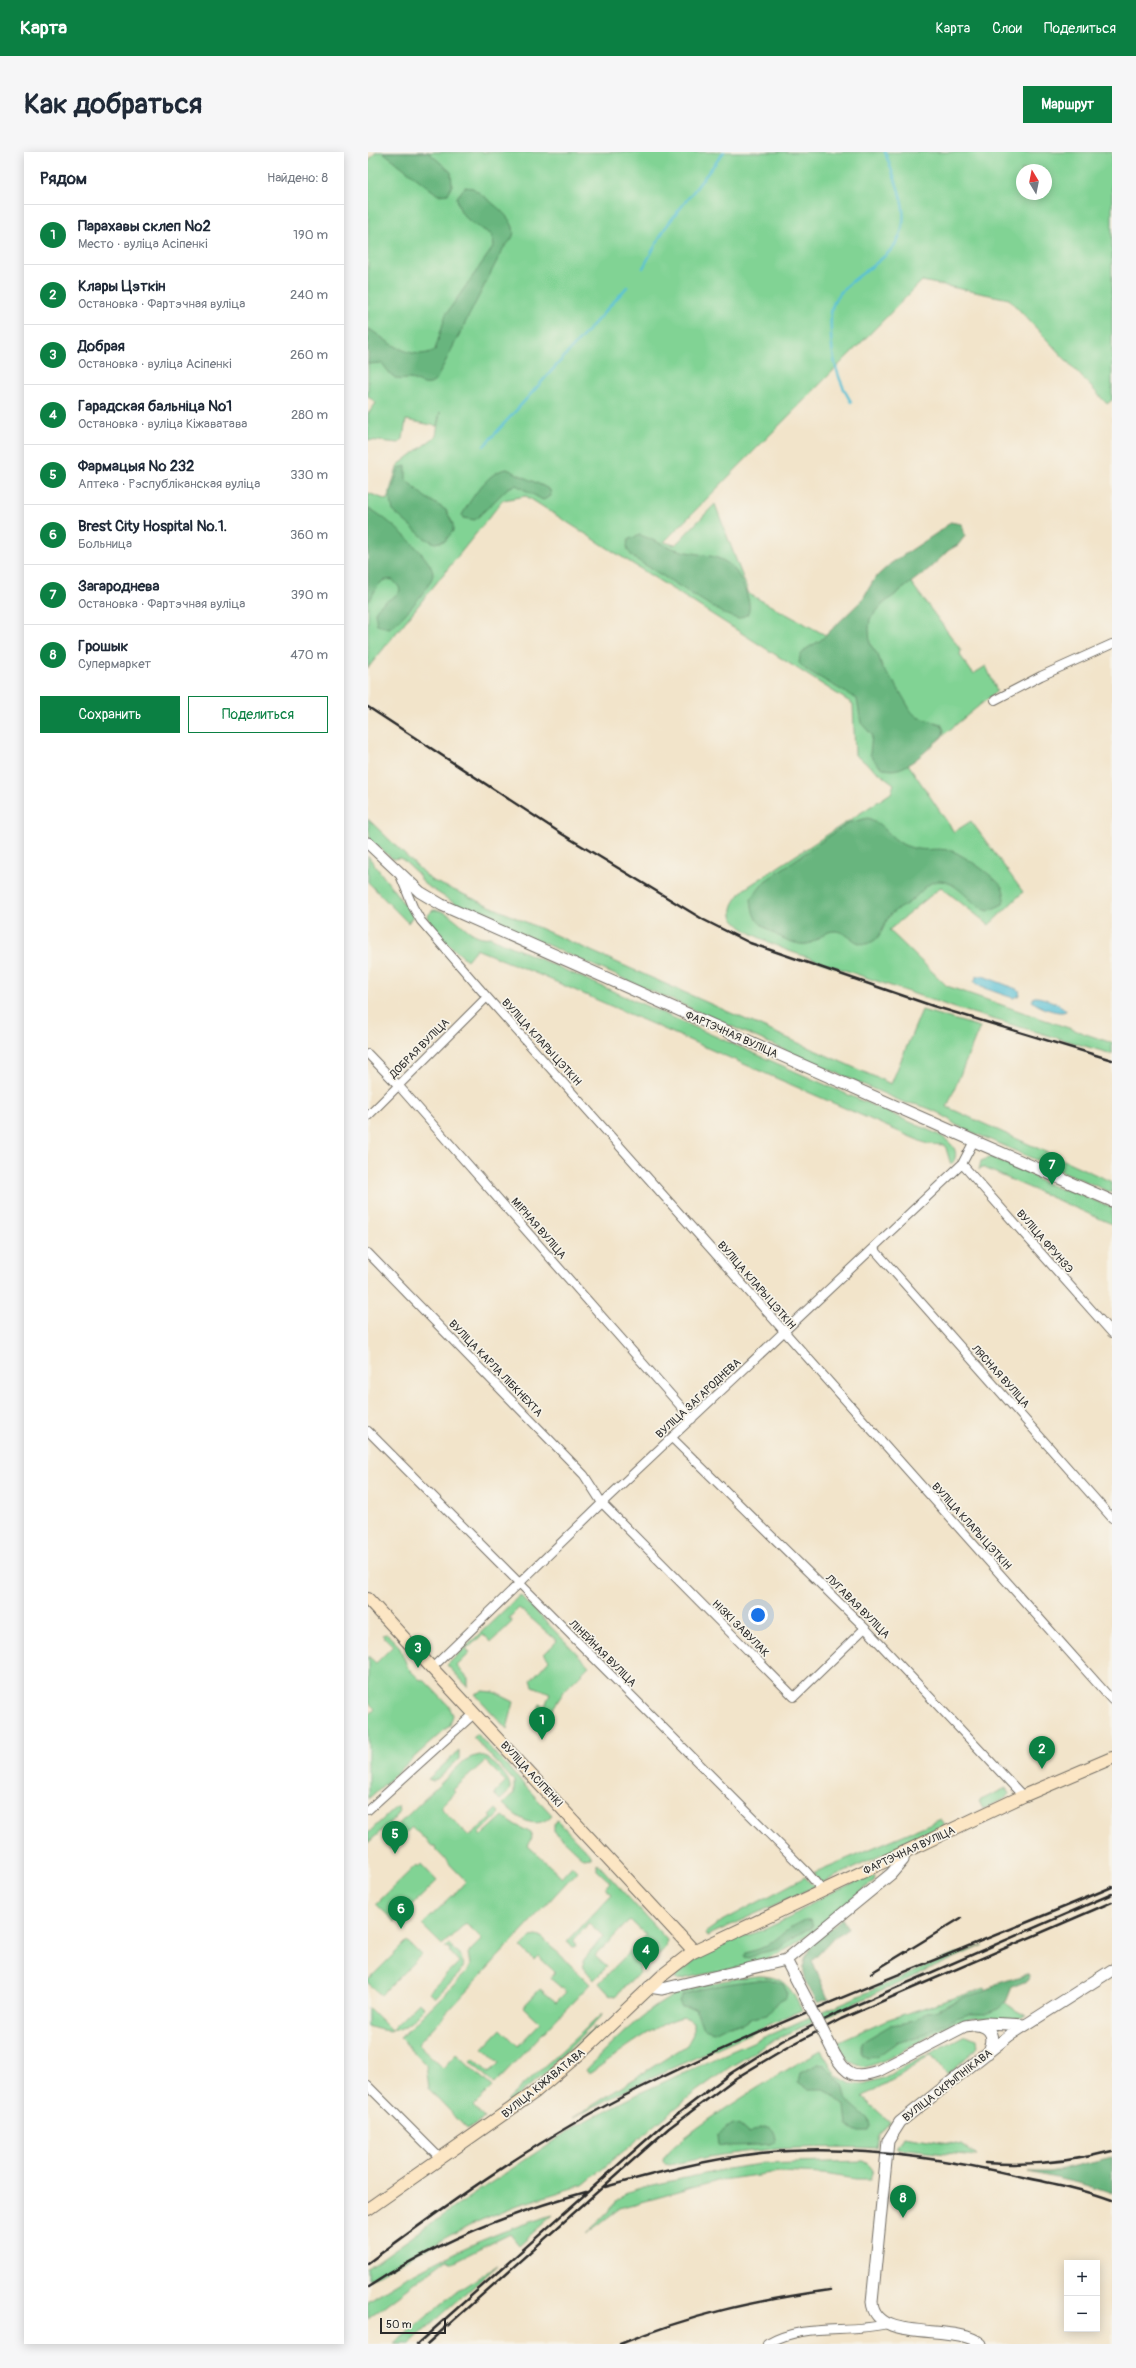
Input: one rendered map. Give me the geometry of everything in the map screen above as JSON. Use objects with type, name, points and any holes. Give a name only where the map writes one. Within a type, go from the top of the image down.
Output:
[{"type":"main road","name":"ВУЛІЦА АСІПЕНКІ","points":[[368,1599],[433,1667],[694,1951]]},
{"type":"main road","name":"ФАРТЭЧНАЯ ВУЛІЦА","points":[[708,1944],[1023,1796],[1112,1758]]},
{"type":"main road","name":"ВУЛІЦА КІЖАВАТАВА","points":[[368,2209],[506,2114],[549,2080],[677,1962],[708,1944]]},
{"type":"street","points":[[995,700],[1046,674],[1112,644]]},
{"type":"street","name":"ФАРТЭЧНАЯ ВУЛІЦА","points":[[368,843],[399,874],[420,892],[467,917],[1112,1201]]},
{"type":"street","name":"ВУЛІЦА КЛАРЫ ЦЭТКІН","points":[[399,874],[413,907],[421,921],[487,998],[1112,1700]]},
{"type":"street","name":"ДОБРАЯ ВУЛІЦА","points":[[368,1116],[398,1084],[487,998]]},
{"type":"street","name":"МІРНАЯ ВУЛІЦА","points":[[368,1054],[398,1084],[692,1419]]},
{"type":"street","name":"ВУЛІЦА ЗАГАРОДНЕВА","points":[[433,1667],[602,1503],[962,1164],[974,1141]]},
{"type":"street","name":"ВУЛІЦА ФРУНЗЭ","points":[[962,1164],[1112,1333]]},
{"type":"street","name":"ЛЯСНАЯ ВУЛІЦА","points":[[873,1248],[1112,1518]]},
{"type":"street","name":"ВУЛІЦА КАРЛА ЛІБКНЕХТА","points":[[368,1253],[587,1478],[602,1503]]},
{"type":"street","name":"ЛІНЕЙНАЯ ВУЛІЦА","points":[[368,1431],[807,1872],[822,1890]]},
{"type":"street","name":"ЛУГАВАЯ ВУЛІЦА","points":[[672,1438],[865,1628],[1023,1796]]},
{"type":"street","name":"НІЗКІ ЗАВУЛАК","points":[[602,1503],[794,1697],[865,1628]]},
{"type":"street","points":[[368,1810],[475,1713]]},
{"type":"street","points":[[649,1988],[654,1990],[665,1989],[786,1960],[891,1874],[900,1865],[904,1852]]},
{"type":"street","points":[[786,1960],[841,2066],[848,2072],[865,2074],[878,2070],[950,2033],[972,2024],[986,2023],[1026,2025]]},
{"type":"street","name":"ВУЛІЦА СКРЫПНІКАВА","points":[[887,2324],[874,2313],[872,2302],[888,2141],[900,2122],[1026,2025],[1112,1970]]},
{"type":"street","points":[[972,2024],[984,2026],[992,2034],[992,2044],[988,2053]]},
{"type":"street","points":[[368,2086],[441,2159]]},
{"type":"street","points":[[767,2344],[778,2338],[801,2331],[887,2324],[899,2328],[963,2336],[981,2344]]},
{"type":"green space","points":[[376,152],[1112,152],[1112,400],[1107,404],[1009,299],[922,281],[664,542],[675,545],[715,504],[749,594],[844,645],[898,565],[961,650],[960,655],[973,674],[986,666],[997,691],[908,764],[954,832],[971,821],[1023,892],[989,925],[941,887],[889,930],[947,986],[1112,1043],[1112,1054],[955,1008],[786,950],[755,936],[740,926],[734,920],[732,908],[743,890],[891,793],[894,784],[855,755],[853,704],[526,496],[503,500],[368,668],[368,493],[387,500],[398,465],[436,436],[440,412],[437,426],[406,420],[403,439],[399,443],[368,440],[368,414],[376,403],[368,396],[368,162]]},
{"type":"green space","points":[[383,152],[428,152],[451,172],[452,185],[448,194],[438,195]]},
{"type":"green space","points":[[465,187],[473,188],[500,209],[511,223],[513,236],[503,249],[436,380],[429,384],[423,384],[409,379],[398,379],[392,376],[381,363],[368,364],[368,328],[391,344],[408,352],[417,354],[435,350],[446,314],[494,246],[492,235],[464,216],[458,205],[457,197]]},
{"type":"green space","points":[[406,466],[406,480],[425,497],[446,510],[453,524],[453,531],[445,541],[435,543],[424,538],[393,511],[390,496],[399,468]]},
{"type":"green space","points":[[507,469],[550,490],[551,496],[543,500],[516,485],[508,488],[475,520],[463,518],[462,515],[470,501],[487,480],[500,471]]},
{"type":"green space","points":[[368,508],[395,527],[406,537],[425,558],[431,567],[433,574],[422,595],[400,619],[389,628],[377,625],[375,612],[380,605],[394,597],[400,591],[399,587],[393,580],[383,581],[380,583],[368,602]]},
{"type":"green space","points":[[950,522],[962,524],[965,536],[958,545],[949,550],[930,568],[883,604],[870,619],[870,644],[878,655],[883,669],[896,685],[911,711],[917,717],[941,724],[944,730],[942,737],[916,760],[906,766],[896,769],[887,769],[878,765],[870,754],[872,735],[861,723],[857,699],[805,669],[799,663],[800,656],[806,649],[821,640],[862,600],[875,578],[890,564],[943,529]]},
{"type":"green space","points":[[640,535],[671,548],[717,558],[725,562],[733,568],[745,590],[749,605],[748,614],[738,619],[724,614],[634,558],[630,554],[627,544],[629,539]]},
{"type":"green space","points":[[868,818],[878,823],[899,842],[911,848],[952,851],[972,862],[995,880],[1003,889],[1003,904],[988,911],[976,904],[953,885],[947,882],[936,881],[924,888],[909,903],[893,912],[878,937],[869,943],[864,944],[836,931],[828,932],[811,943],[794,943],[778,936],[758,921],[753,912],[751,899],[765,881],[848,823]]},
{"type":"green space","points":[[368,819],[431,880],[891,1084],[922,1010],[980,1027],[947,1107],[1112,1182],[1112,1193],[956,1125],[932,1110],[919,1105],[905,1103],[459,906],[424,884],[418,874],[401,858],[393,859],[370,840]]},
{"type":"green space","points":[[368,856],[413,916],[408,923],[368,882]]},
{"type":"green space","points":[[433,910],[448,914],[475,934],[482,937],[490,937],[935,1133],[949,1142],[955,1150],[955,1160],[951,1165],[945,1145],[927,1144],[540,975],[476,949],[467,960],[456,951],[433,927],[428,915]]},
{"type":"green space","points":[[991,1157],[1027,1172],[1038,1180],[1060,1189],[1072,1191],[1112,1208],[1112,1224],[982,1167],[979,1170],[981,1161]]},
{"type":"green space","points":[[520,1595],[589,1666],[565,1690],[544,1722],[535,1719],[540,1704],[545,1706],[550,1693],[533,1686],[531,1680],[549,1660],[544,1654],[557,1641],[519,1608],[509,1618],[512,1622],[491,1642],[483,1634],[466,1650],[470,1653],[457,1666],[468,1679],[468,1687],[447,1665]]},
{"type":"green space","points":[[387,1634],[399,1646],[408,1668],[419,1679],[425,1681],[449,1706],[453,1715],[450,1725],[368,1799],[368,1716],[375,1709],[368,1702],[368,1656],[376,1663],[393,1646],[382,1635]]},
{"type":"green space","points":[[483,1691],[494,1692],[514,1702],[507,1729],[475,1694]]},
{"type":"green space","points":[[477,1734],[552,1815],[546,1820],[533,1823],[520,1818],[503,1804],[514,1794],[514,1781],[473,1737]]},
{"type":"green space","points":[[459,1751],[459,1759],[437,1780],[433,1781],[428,1779]]},
{"type":"green space","points":[[480,1755],[489,1760],[504,1774],[510,1788],[507,1793],[500,1800],[494,1794],[506,1782],[485,1761],[453,1790],[455,1792],[440,1807],[469,1836],[492,1817],[490,1815],[496,1809],[500,1813],[479,1834],[481,1836],[503,1816],[512,1823],[531,1833],[532,1838],[527,1845],[562,1877],[572,1866],[577,1871],[418,2044],[443,2068],[456,2054],[492,2087],[473,2106],[484,2118],[467,2129],[429,2089],[426,2065],[400,2038],[466,1973],[470,1965],[468,1953],[482,1939],[466,1923],[442,1945],[422,1925],[452,1896],[455,1896],[456,1892],[466,1881],[436,1850],[435,1846],[432,1846],[412,1827],[390,1849],[383,1839],[464,1761]]},
{"type":"green space","points":[[1006,1788],[1009,1794],[1007,1798],[983,1809],[979,1801]]},
{"type":"green space","points":[[398,1805],[399,1812],[396,1817],[368,1843],[368,1833]]},
{"type":"green space","points":[[941,1819],[945,1826],[821,1883],[813,1873]]},
{"type":"green space","points":[[557,1820],[592,1857],[583,1858],[554,1831],[554,1824]]},
{"type":"green space","points":[[597,1863],[667,1940],[665,1948],[650,1964],[644,1963],[639,1968],[640,1973],[615,1996],[609,1994],[599,1983],[646,1935],[630,1920],[595,1956],[607,1967],[594,1980],[584,1968],[583,1961],[603,1936],[589,1923],[574,1940],[576,1946],[573,1947],[567,1942],[612,1894],[605,1888],[610,1882],[597,1870]]},
{"type":"green space","points":[[421,1864],[437,1881],[395,1922],[376,1904],[416,1865],[418,1867]]},
{"type":"green space","points":[[870,1875],[875,1876],[874,1881],[817,1929],[779,1953],[743,1966],[678,1980],[675,1979],[677,1974],[709,1951],[732,1940],[761,1931],[791,1917],[818,1899]]},
{"type":"green space","points":[[805,1877],[814,1887],[707,1936],[705,1933],[719,1923]]},
{"type":"green space","points":[[842,1918],[848,1929],[833,1938],[812,1960],[828,1999],[818,2003],[807,1984],[804,1961],[808,1952],[819,1937]]},
{"type":"green space","points":[[805,1920],[811,1920],[813,1926],[789,1940],[779,1949],[760,1953],[750,1958],[744,1957],[746,1953],[767,1946],[790,1928]]},
{"type":"green space","points":[[537,1936],[543,1938],[590,1984],[494,2084],[471,2062],[473,2059],[489,2073],[499,2063],[483,2048],[501,2029],[518,2046],[540,2023],[523,2007],[540,1989],[556,2002],[566,1992],[550,1978],[555,1972],[538,1956],[534,1960],[521,1947],[531,1937]]},
{"type":"green space","points":[[407,1941],[421,1955],[381,1995],[368,1983],[368,1980]]},
{"type":"green space","points":[[449,1944],[461,1956],[463,1965],[459,1974],[435,1998],[429,1992],[459,1962],[451,1953],[450,1949],[445,1948]]},
{"type":"green space","points":[[983,1945],[778,2038],[730,2067],[694,2093],[583,2185],[518,2205],[469,2225],[368,2280],[368,2268],[453,2208],[576,2126],[642,2092],[716,2058],[946,1958]]},
{"type":"green space","points":[[1027,1974],[1030,1977],[1029,1980],[1012,1987],[1006,2002],[998,2009],[985,2014],[969,2014],[957,2018],[916,2038],[896,2043],[876,2057],[867,2058],[862,2054],[862,2042],[891,2025],[915,2021],[927,2012],[938,2010],[964,1997],[986,1991],[996,1984]]},
{"type":"green space","points":[[758,1976],[775,1978],[781,1981],[794,1995],[802,2010],[648,2079],[573,2118],[687,2045],[693,2034],[693,2022],[688,2019],[681,2017],[668,2022],[645,2035],[589,2074],[586,2070],[595,2060],[639,2019],[663,2002],[684,1991],[727,1980]]},
{"type":"green space","points":[[768,1979],[783,1984],[787,1992],[786,1998],[777,2003],[767,2015],[752,2018],[742,2024],[728,2025],[714,2032],[703,2029],[696,2009],[682,2007],[679,2001],[683,1995],[714,1986]]},
{"type":"green space","points":[[985,1988],[986,1993],[1027,2016],[1012,2019],[972,2018],[963,2020],[938,2030],[879,2063],[866,2067],[860,2066],[848,2059],[837,2042],[886,2020]]},
{"type":"green space","points":[[419,2002],[425,2008],[412,2021],[400,2029],[387,2031],[368,2026],[368,2007],[391,2030]]},
{"type":"green space","points":[[602,2014],[601,2017],[539,2078],[505,2106],[508,2099]]},
{"type":"green space","points":[[595,2027],[596,2029],[554,2069],[541,2079]]},
{"type":"green space","points":[[965,2035],[977,2039],[978,2047],[947,2075],[931,2054],[907,2071],[862,2097],[890,2122],[879,2135],[876,2148],[823,2147],[773,2149],[697,2159],[670,2165],[664,2164],[663,2161],[669,2151],[685,2137],[762,2085],[821,2050],[837,2076],[851,2084],[863,2084],[883,2078]]},
{"type":"green space","points":[[818,2064],[825,2065],[843,2085],[847,2100],[868,2119],[870,2127],[868,2131],[856,2131],[847,2125],[845,2106],[825,2089],[808,2089],[798,2082],[800,2073]]},
{"type":"green space","points":[[733,2124],[740,2126],[748,2133],[761,2128],[769,2127],[774,2133],[776,2139],[775,2143],[746,2146],[718,2145],[717,2135]]},
{"type":"green space","points":[[903,2136],[962,2145],[977,2156],[896,2148]]},
{"type":"green space","points":[[1112,2157],[1112,2194],[1086,2185],[1029,2172],[1050,2172]]},
{"type":"green space","points":[[863,2161],[873,2170],[870,2179],[856,2179],[824,2174],[779,2172],[721,2180],[620,2208],[586,2234],[627,2192],[644,2187],[727,2169],[760,2164]]},
{"type":"green space","points":[[553,2215],[519,2245],[510,2234],[453,2262],[447,2259],[368,2319],[368,2301],[390,2287],[458,2251],[504,2231]]},
{"type":"green space","points":[[498,2265],[409,2344],[394,2344],[456,2292]]},
{"type":"water","points":[[977,976],[983,976],[1019,990],[1020,995],[1013,998],[981,987],[974,982]]},
{"type":"water","points":[[1034,997],[1052,1001],[1066,1011],[1059,1012],[1044,1008],[1032,1001]]},
{"type":"waterway","points":[[643,268],[665,228],[724,152]]},
{"type":"waterway","points":[[851,402],[843,386],[835,361],[832,344],[832,306],[842,291],[851,282],[884,257],[900,236],[903,223],[902,205],[898,187],[885,152]]},
{"type":"waterway","points":[[484,446],[627,287]]},
{"type":"railway","points":[[368,707],[562,834],[704,920],[750,943],[933,1006],[1112,1060]]},
{"type":"railway","points":[[368,2263],[433,2215],[500,2169],[534,2147],[604,2106],[698,2060],[756,2034],[1112,1887]]},
{"type":"railway","points":[[417,2344],[663,2125],[731,2073],[782,2041],[838,2013],[1112,1894]]},
{"type":"railway","points":[[427,2344],[669,2128],[736,2078],[786,2048],[841,2019],[1112,1902]]},
{"type":"railway","points":[[871,1973],[961,1918]]},
{"type":"railway","points":[[605,2187],[682,2167],[721,2159],[761,2153],[828,2150],[862,2151],[929,2158],[1070,2188],[1112,2200]]},
{"type":"railway","points":[[985,2163],[1017,2164],[1049,2162],[1081,2158],[1112,2151]]},
{"type":"railway","points":[[368,2287],[393,2271],[446,2243],[473,2231],[557,2200],[586,2192]]},
{"type":"railway","points":[[620,2344],[673,2324],[724,2310],[775,2299],[830,2290]]},
{"type":"place","name":"Загароднева","points":[[1052,1185]]},
{"type":"place","name":"Добрая","points":[[418,1668]]},
{"type":"place","name":"Парахавы склеп №2","points":[[542,1740]]},
{"type":"place","name":"Клары Цэткін","points":[[1042,1769]]},
{"type":"place","name":"Фармацыя № 232","points":[[395,1854]]},
{"type":"place","name":"Brest City Hospital No.1.","points":[[401,1929]]},
{"type":"place","name":"Гарадская бальніца №1","points":[[646,1970]]},
{"type":"place","name":"Грошык","points":[[903,2218]]}]
